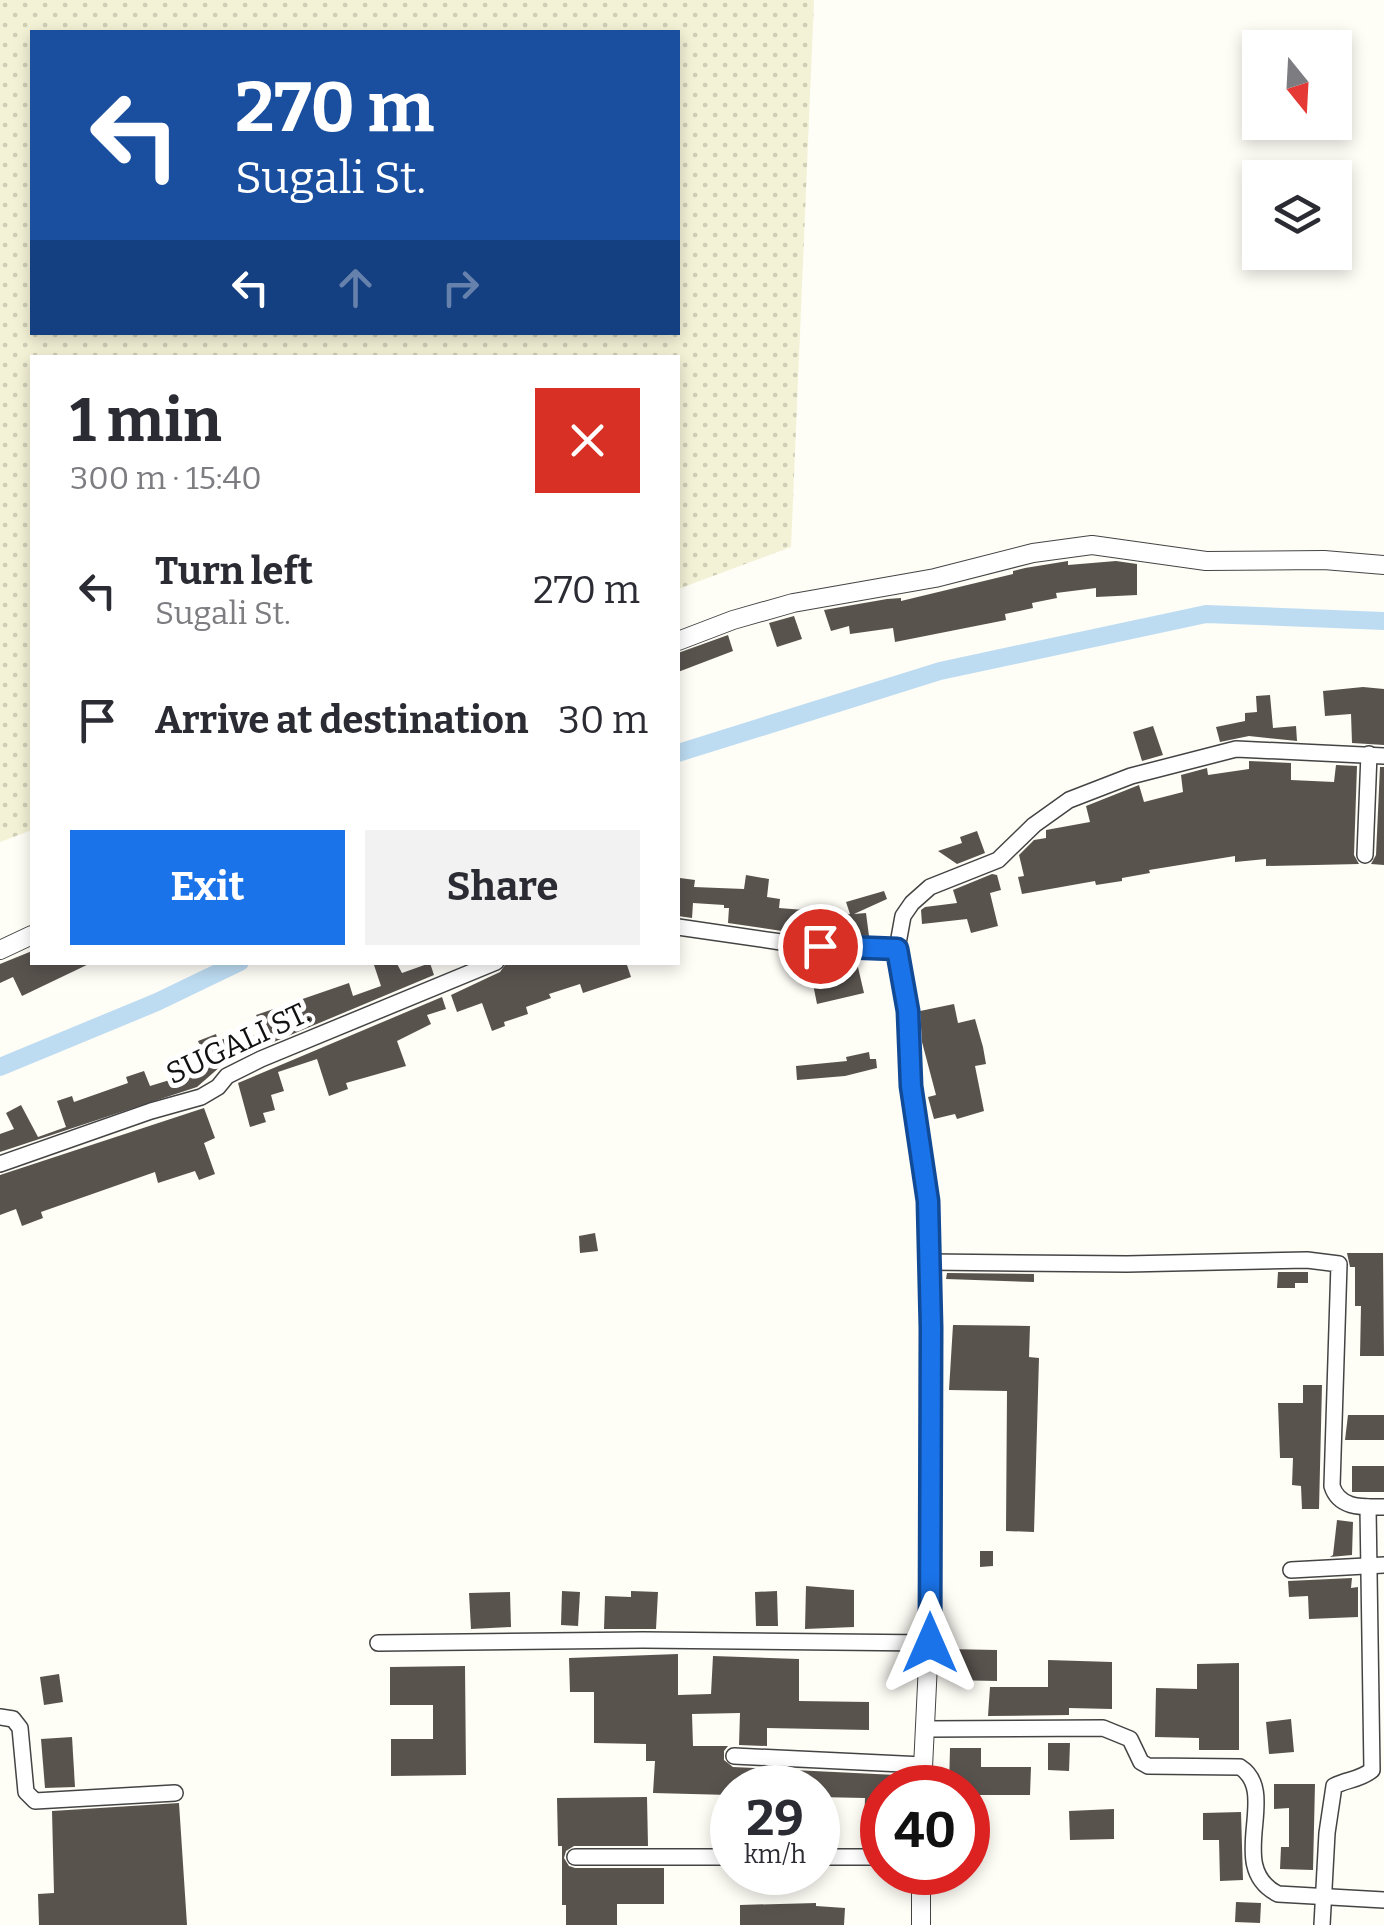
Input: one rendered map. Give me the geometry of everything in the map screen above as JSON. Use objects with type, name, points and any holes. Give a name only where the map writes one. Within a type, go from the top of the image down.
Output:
[{"type":"street","points":[[680,640],[793,603],[935,578],[1033,553],[1092,545],[1206,562],[1324,560],[1384,566]]},
{"type":"street","points":[[734,1756],[923,1764],[930,1643],[928,1201],[911,1086],[908,1011],[897,949],[903,916],[930,887],[998,860],[1034,825],[1069,800],[1130,776],[1236,748],[1376,755],[1365,855]]},
{"type":"street","points":[[680,926],[781,942],[897,949]]},
{"type":"street","points":[[0,950],[30,936]]},
{"type":"street","name":"SUGALI ST.","points":[[0,1164],[122,1120],[201,1097],[227,1076],[261,1059],[489,965]]},
{"type":"street","points":[[929,1262],[1127,1264],[1307,1260],[1339,1264],[1332,1486],[1338,1500],[1376,1507],[1372,1770],[1360,1779],[1344,1780],[1334,1786],[1322,1925]]},
{"type":"street","points":[[1292,1570],[1377,1566]]},
{"type":"street","points":[[378,1643],[930,1643]]},
{"type":"street","points":[[0,1717],[13,1719],[20,1728],[26,1792],[35,1800],[176,1793]]},
{"type":"street","points":[[928,1729],[1103,1728],[1130,1738],[1141,1762],[1148,1766],[1240,1767],[1256,1783],[1253,1846],[1264,1888],[1278,1894],[1384,1900]]},
{"type":"street","points":[[575,1856],[710,1857]]},
{"type":"street","points":[[921,1895],[921,1925]]},
{"type":"green space","points":[[0,0],[814,0],[791,547],[680,588],[680,355],[30,355],[30,831],[0,842]]},
{"type":"building","points":[[1068,561],[1068,565],[1116,561],[1137,564],[1137,595],[1096,597],[1096,588],[1056,593],[1057,598],[1032,603],[1033,608],[1005,614],[1006,620],[895,642],[893,628],[850,634],[849,626],[831,631],[824,610],[887,599],[901,601],[1025,568]]},
{"type":"building","points":[[794,616],[802,639],[777,647],[769,623]]},
{"type":"building","points":[[728,635],[733,651],[680,671],[680,652]]},
{"type":"building","points":[[1384,689],[1384,745],[1352,743],[1351,714],[1325,716],[1323,691]]},
{"type":"building","points":[[1270,695],[1273,728],[1296,726],[1297,741],[1249,736],[1220,742],[1216,727],[1245,721],[1245,713],[1257,712],[1256,696]]},
{"type":"building","points":[[1153,726],[1163,755],[1142,761],[1133,732]]},
{"type":"building","points":[[1249,761],[1291,763],[1291,780],[1334,782],[1336,765],[1357,766],[1354,855],[1359,864],[1266,866],[1266,859],[1235,862],[1235,856],[1149,870],[1150,873],[1122,881],[1096,885],[1095,881],[1022,894],[1018,877],[1024,876],[1019,855],[1034,840],[1046,838],[1046,830],[1090,822],[1086,806],[1139,785],[1144,802],[1183,792],[1181,775],[1207,768],[1208,775],[1249,769]]},
{"type":"building","points":[[1380,767],[1384,767],[1384,865],[1371,864],[1376,855]]},
{"type":"building","points":[[977,831],[985,853],[957,864],[938,851],[962,843],[960,837]]},
{"type":"building","points":[[746,875],[769,879],[767,897],[780,899],[779,908],[817,911],[816,915],[844,911],[845,915],[850,914],[846,902],[884,891],[887,899],[854,914],[866,913],[869,936],[821,930],[782,931],[728,923],[729,908],[724,905],[693,903],[692,918],[680,916],[680,878],[695,880],[694,887],[744,889]]},
{"type":"building","points":[[997,875],[1001,890],[990,893],[998,926],[971,933],[967,919],[922,924],[921,910],[925,907],[957,903],[953,890]]},
{"type":"building","points":[[30,952],[30,965],[87,965],[22,996],[13,977],[0,983],[0,964]]},
{"type":"building","points":[[857,963],[864,993],[817,1004],[811,974]]},
{"type":"building","points":[[374,965],[398,965],[402,973],[431,965],[434,975],[221,1066],[197,1087],[0,1152],[0,1134],[14,1129],[6,1113],[21,1105],[38,1137],[66,1127],[57,1101],[72,1096],[74,1102],[128,1083],[126,1077],[144,1071],[150,1086],[209,1068],[198,1041],[216,1034],[218,1041],[231,1036],[233,1042],[265,1032],[256,1015],[349,983],[353,996],[381,986]]},
{"type":"building","points":[[505,965],[627,965],[631,977],[583,993],[580,984],[549,994],[551,998],[526,1007],[528,1014],[504,1022],[505,1026],[492,1031],[482,1003],[457,1012],[451,995],[500,972]]},
{"type":"building","points":[[442,997],[446,1009],[427,1015],[431,1024],[397,1041],[406,1066],[346,1083],[348,1089],[329,1096],[317,1059],[278,1072],[284,1091],[271,1095],[275,1110],[263,1113],[266,1122],[250,1127],[238,1083]]},
{"type":"building","points":[[954,1004],[958,1023],[975,1019],[983,1047],[986,1064],[975,1066],[984,1111],[957,1119],[955,1114],[934,1119],[928,1097],[936,1095],[922,1042],[920,1011]]},
{"type":"building","points":[[869,1052],[870,1059],[876,1059],[877,1068],[845,1076],[797,1080],[796,1066],[847,1061],[846,1057]]},
{"type":"building","points":[[204,1108],[215,1138],[204,1143],[215,1174],[199,1180],[195,1171],[158,1183],[155,1172],[41,1212],[43,1218],[22,1226],[16,1209],[0,1215],[0,1175]]},
{"type":"building","points":[[595,1233],[598,1251],[580,1253],[579,1236]]},
{"type":"building","points":[[1347,1253],[1383,1253],[1384,1356],[1360,1356],[1361,1306],[1355,1306],[1355,1267],[1350,1267]]},
{"type":"building","points":[[1278,1272],[1308,1272],[1308,1283],[1277,1288]]},
{"type":"building","points":[[947,1273],[1034,1274],[1034,1282],[946,1279]]},
{"type":"building","points":[[953,1325],[1030,1326],[1029,1357],[1039,1358],[1034,1532],[1006,1531],[1007,1391],[949,1390]]},
{"type":"building","points":[[1303,1385],[1322,1385],[1319,1509],[1302,1509],[1301,1486],[1292,1485],[1293,1458],[1280,1458],[1278,1403],[1303,1403]]},
{"type":"building","points":[[1348,1415],[1384,1415],[1384,1440],[1345,1440]]},
{"type":"building","points":[[1352,1466],[1384,1466],[1384,1492],[1352,1492]]},
{"type":"building","points":[[1337,1520],[1353,1522],[1352,1555],[1330,1557]]},
{"type":"building","points":[[980,1551],[993,1551],[993,1566],[980,1567]]},
{"type":"building","points":[[1352,1578],[1351,1588],[1358,1587],[1358,1617],[1309,1619],[1308,1596],[1289,1597],[1288,1581]]},
{"type":"building","points":[[806,1586],[854,1590],[854,1627],[805,1629]]},
{"type":"building","points":[[562,1591],[580,1592],[578,1626],[561,1625]]},
{"type":"building","points":[[631,1591],[658,1592],[656,1629],[604,1629],[605,1596],[631,1597]]},
{"type":"building","points":[[777,1591],[778,1626],[756,1626],[755,1592]]},
{"type":"building","points":[[510,1592],[511,1627],[471,1629],[469,1593]]},
{"type":"building","points":[[947,1649],[997,1650],[997,1681],[947,1680]]},
{"type":"building","points":[[678,1654],[678,1695],[711,1694],[713,1656],[799,1659],[799,1701],[869,1702],[869,1730],[767,1728],[767,1746],[739,1745],[740,1713],[692,1714],[693,1746],[728,1746],[724,1760],[730,1765],[710,1765],[710,1794],[653,1793],[655,1761],[646,1761],[646,1744],[594,1743],[594,1692],[570,1692],[569,1658]]},
{"type":"building","points":[[1048,1660],[1112,1662],[1112,1709],[1069,1708],[1069,1715],[988,1716],[990,1687],[1048,1687]]},
{"type":"building","points":[[1239,1663],[1239,1750],[1199,1750],[1199,1738],[1155,1737],[1156,1688],[1197,1689],[1197,1664]]},
{"type":"building","points":[[465,1666],[466,1775],[391,1776],[391,1739],[433,1739],[433,1705],[390,1705],[390,1667]]},
{"type":"building","points":[[59,1674],[63,1702],[44,1705],[40,1677]]},
{"type":"building","points":[[1291,1719],[1294,1752],[1269,1754],[1266,1722]]},
{"type":"building","points":[[72,1737],[75,1787],[45,1788],[41,1739]]},
{"type":"building","points":[[1048,1743],[1070,1743],[1069,1771],[1048,1770]]},
{"type":"building","points":[[950,1748],[981,1748],[981,1765],[950,1765]]},
{"type":"building","points":[[990,1767],[1031,1767],[1030,1795],[990,1795]]},
{"type":"building","points":[[840,1772],[860,1773],[860,1798],[840,1797]]},
{"type":"building","points":[[1274,1784],[1315,1784],[1313,1870],[1280,1869],[1281,1847],[1289,1847],[1289,1808],[1274,1809]]},
{"type":"building","points":[[647,1797],[648,1846],[574,1846],[564,1858],[575,1868],[664,1868],[664,1904],[617,1904],[617,1925],[566,1925],[557,1798]]},
{"type":"building","points":[[179,1803],[187,1925],[39,1925],[38,1894],[54,1893],[52,1811]]},
{"type":"building","points":[[1114,1809],[1114,1839],[1070,1840],[1069,1811]]},
{"type":"building","points":[[1241,1812],[1243,1880],[1220,1881],[1219,1840],[1203,1840],[1203,1813]]},
{"type":"building","points":[[1236,1902],[1261,1903],[1260,1923],[1235,1922]]},
{"type":"building","points":[[816,1903],[845,1908],[844,1925],[740,1925],[740,1905]]},
{"type":"waterway","points":[[680,752],[940,671],[1206,614],[1384,621]]},
{"type":"waterway","points":[[0,1067],[157,1002],[234,965]]},
{"type":"route","points":[[820,946],[897,949],[908,1011],[911,1086],[928,1201],[930,1643]]}]
